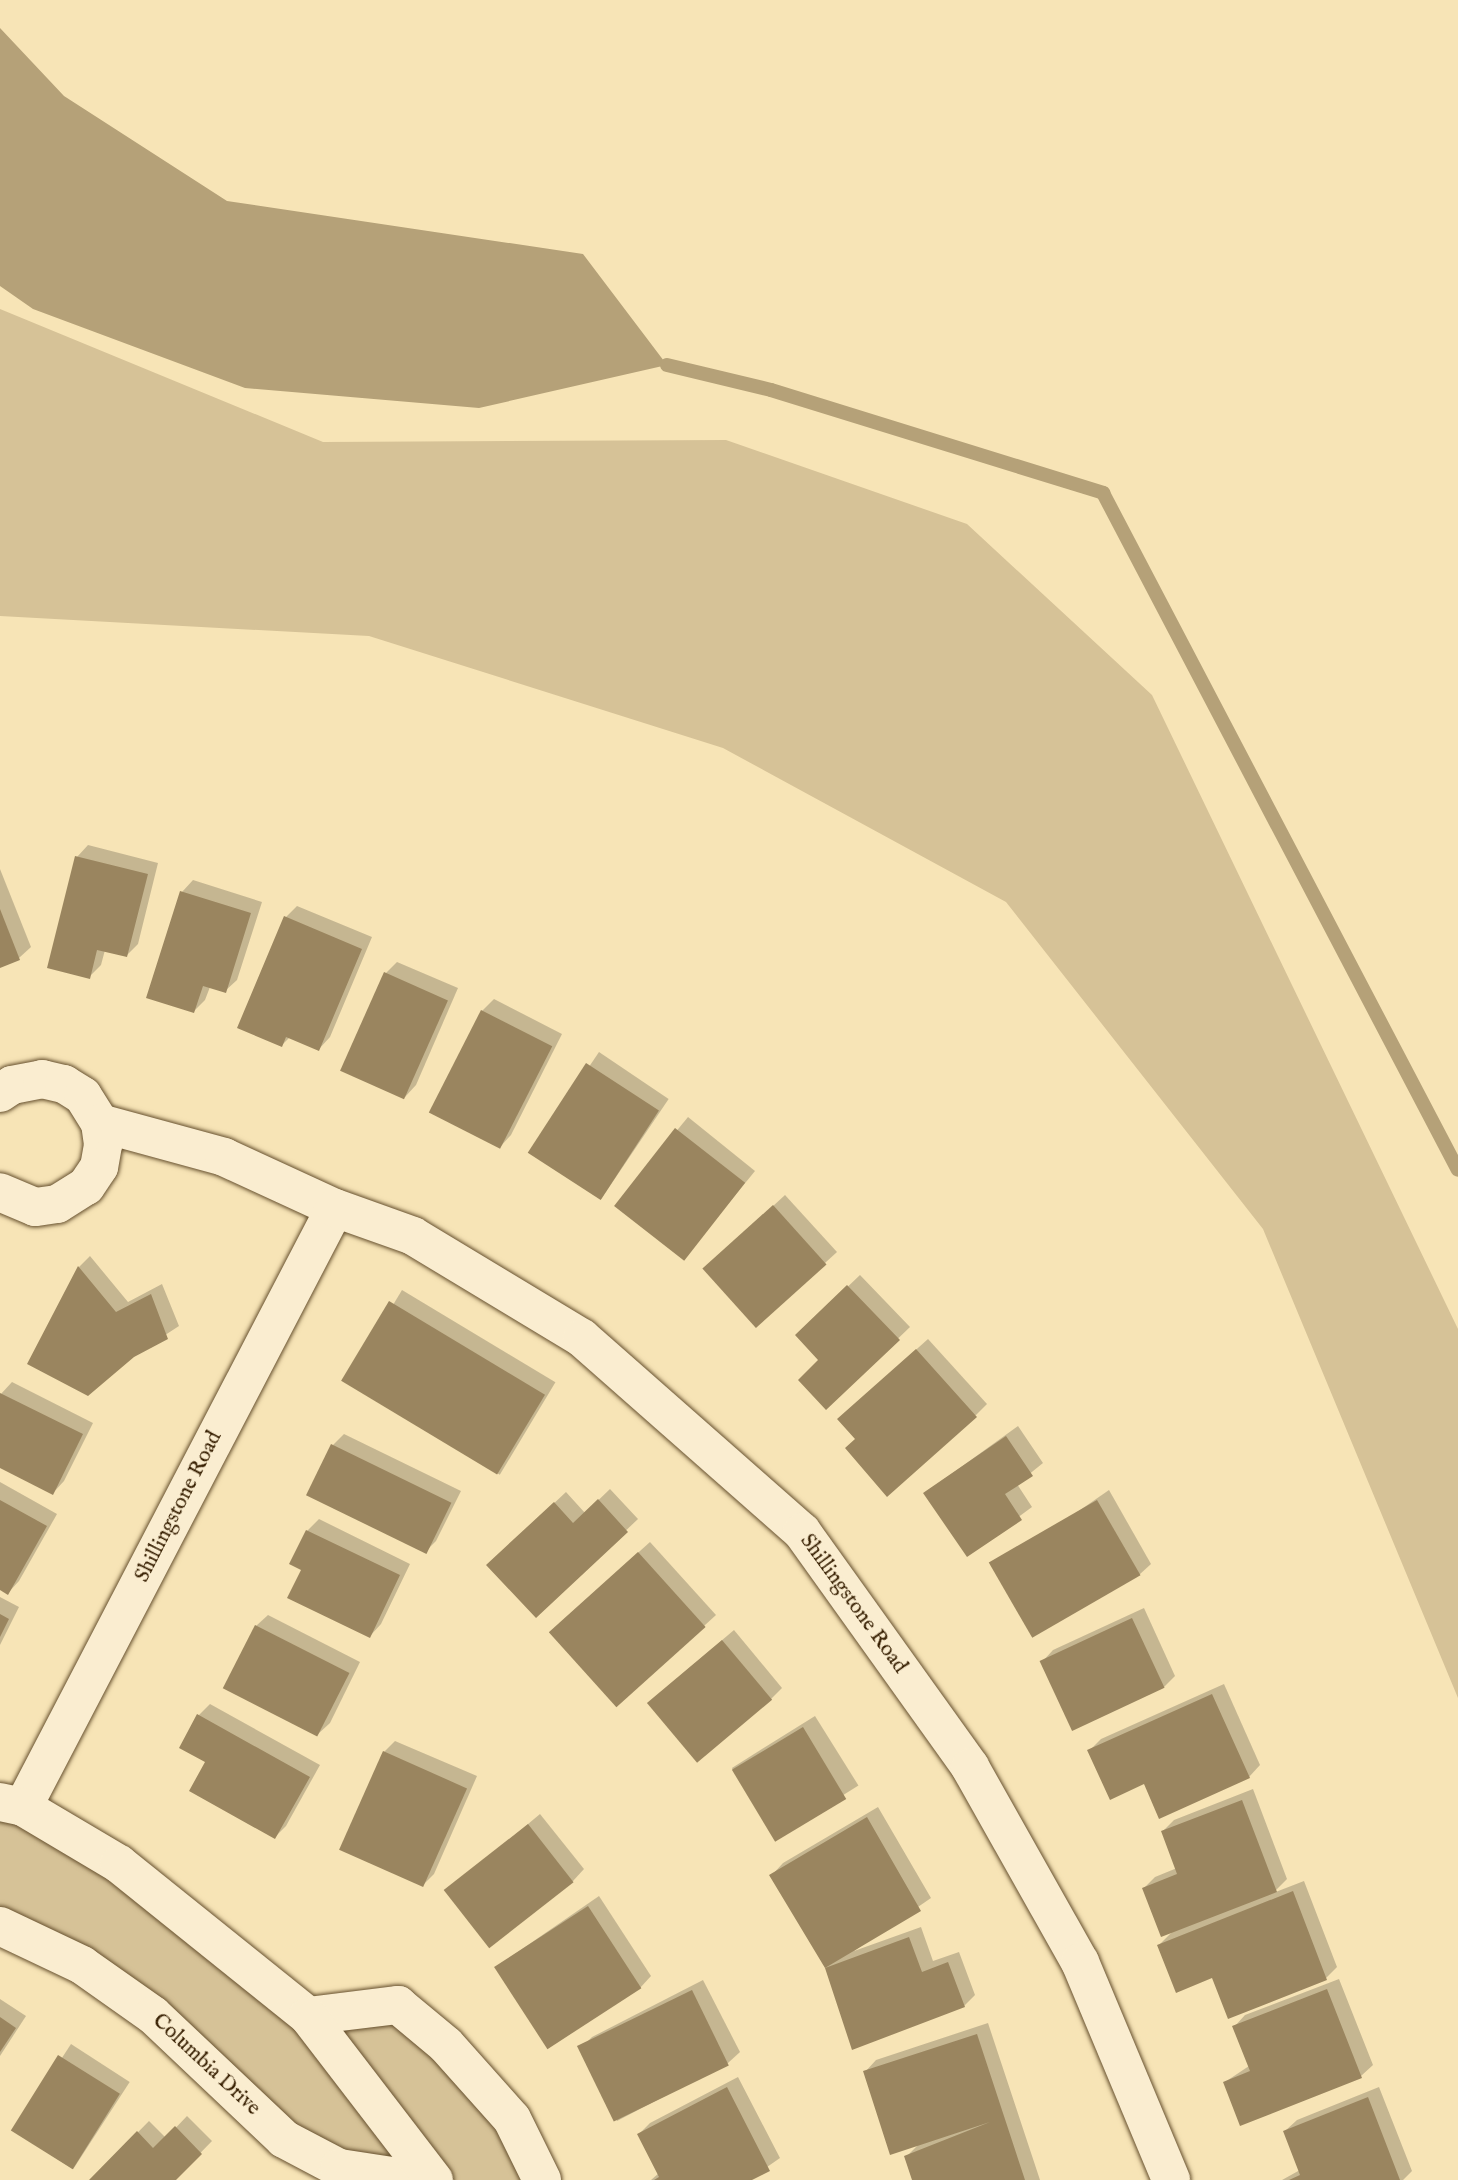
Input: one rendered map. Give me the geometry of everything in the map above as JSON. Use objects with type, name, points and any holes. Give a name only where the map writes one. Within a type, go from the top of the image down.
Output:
[{"type":"street","points":[[0,1093],[12,1085],[42,1079],[64,1084],[83,1096],[100,1124],[99,1167],[77,1195],[57,1204],[35,1207],[0,1192]]},
{"type":"street","name":"Shillingstone Road","points":[[100,1124],[225,1157],[335,1208],[413,1236],[582,1338],[802,1532],[970,1767],[1080,1962],[1171,2180]]},
{"type":"street","name":"Shillingstone Road","points":[[12,1804],[335,1208]]},
{"type":"street","points":[[12,1804],[118,1864],[308,2016],[434,2180]]},
{"type":"street","name":"Columbia Drive","points":[[0,1926],[82,1965],[153,2015],[284,2139],[339,2168],[417,2180]]},
{"type":"street","points":[[308,2016],[398,2005],[446,2045],[512,2119],[542,2180]]},
{"type":"shaded area","points":[[0,28],[64,96],[227,201],[583,254],[667,365],[479,408],[245,388],[33,309],[0,286]]},
{"type":"shaded area","points":[[0,309],[323,442],[726,440],[967,524],[1152,695],[1458,1329],[1458,1698],[1263,1229],[1006,902],[723,748],[369,636],[0,616]]},
{"type":"shaded area","points":[[0,1802],[308,2016],[397,1996],[543,2180],[445,2180],[339,2168],[0,1926]]},
{"type":"building","points":[[75,856],[148,874],[127,957],[97,950],[90,979],[47,968]]},
{"type":"building","points":[[180,891],[251,913],[226,993],[203,986],[194,1013],[146,998]]},
{"type":"building","points":[[0,909],[20,960],[0,968]]},
{"type":"building","points":[[284,916],[362,949],[319,1051],[286,1037],[282,1047],[237,1028]]},
{"type":"building","points":[[384,972],[448,1000],[404,1099],[340,1071]]},
{"type":"building","points":[[481,1010],[552,1046],[500,1149],[429,1112]]},
{"type":"building","points":[[586,1063],[659,1110],[601,1200],[528,1153]]},
{"type":"building","points":[[675,1128],[745,1183],[684,1261],[614,1206]]},
{"type":"building","points":[[773,1205],[827,1264],[756,1328],[702,1269]]},
{"type":"building","points":[[78,1266],[116,1312],[151,1294],[168,1339],[134,1357],[88,1396],[27,1364]]},
{"type":"building","points":[[847,1285],[900,1340],[826,1410],[798,1380],[818,1360],[795,1335]]},
{"type":"building","points":[[389,1301],[545,1395],[497,1474],[341,1381]]},
{"type":"building","points":[[916,1349],[977,1417],[887,1497],[845,1448],[855,1439],[837,1419]]},
{"type":"building","points":[[0,1393],[83,1434],[53,1495],[0,1468]]},
{"type":"building","points":[[1006,1436],[1033,1476],[1005,1494],[1022,1520],[967,1557],[923,1493]]},
{"type":"building","points":[[331,1444],[451,1503],[426,1554],[306,1495]]},
{"type":"building","points":[[598,1499],[628,1532],[536,1618],[486,1565],[554,1502],[573,1523]]},
{"type":"building","points":[[0,1500],[47,1526],[8,1595],[0,1590]]},
{"type":"building","points":[[1097,1500],[1140,1575],[1032,1638],[989,1563]]},
{"type":"building","points":[[306,1530],[400,1575],[370,1638],[287,1598],[301,1570],[289,1564]]},
{"type":"building","points":[[638,1552],[706,1627],[616,1707],[549,1632]]},
{"type":"building","points":[[0,1614],[9,1619],[0,1637]]},
{"type":"building","points":[[1132,1618],[1165,1688],[1072,1731],[1040,1661]]},
{"type":"building","points":[[255,1625],[349,1673],[317,1736],[223,1688]]},
{"type":"building","points":[[722,1640],[772,1700],[697,1763],[647,1703]]},
{"type":"building","points":[[1212,1694],[1250,1778],[1159,1819],[1144,1784],[1110,1800],[1087,1750]]},
{"type":"building","points":[[197,1714],[310,1777],[275,1839],[189,1791],[205,1762],[179,1748]]},
{"type":"building","points":[[803,1727],[846,1799],[775,1842],[732,1770]]},
{"type":"building","points":[[383,1751],[467,1788],[423,1887],[339,1850]]},
{"type":"building","points":[[1242,1800],[1277,1892],[1161,1937],[1142,1888],[1177,1874],[1161,1831]]},
{"type":"building","points":[[867,1817],[921,1911],[825,1968],[769,1875]]},
{"type":"building","points":[[528,1824],[574,1882],[489,1948],[444,1890]]},
{"type":"building","points":[[1293,1891],[1327,1980],[1228,2019],[1212,1978],[1176,1993],[1157,1945]]},
{"type":"building","points":[[588,1906],[641,1988],[547,2049],[494,1967]]},
{"type":"building","points":[[909,1937],[922,1972],[948,1962],[965,2007],[852,2050],[825,1968]]},
{"type":"building","points":[[1327,1989],[1362,2078],[1240,2126],[1223,2082],[1250,2071],[1232,2026]]},
{"type":"building","points":[[692,1990],[729,2065],[614,2122],[577,2046]]},
{"type":"building","points":[[0,2017],[16,2028],[0,2052]]},
{"type":"building","points":[[977,2034],[1025,2180],[912,2180],[904,2156],[990,2122],[890,2155],[863,2071]]},
{"type":"building","points":[[58,2055],[120,2094],[73,2169],[11,2130]]},
{"type":"building","points":[[727,2087],[770,2171],[752,2180],[654,2180],[659,2177],[637,2134]]},
{"type":"building","points":[[1368,2097],[1400,2180],[1289,2180],[1300,2175],[1283,2131]]},
{"type":"building","points":[[175,2126],[202,2154],[176,2180],[89,2180],[137,2131],[153,2148]]},
{"type":"waterway","points":[[667,365],[771,390],[1103,493],[1458,1170]]}]
